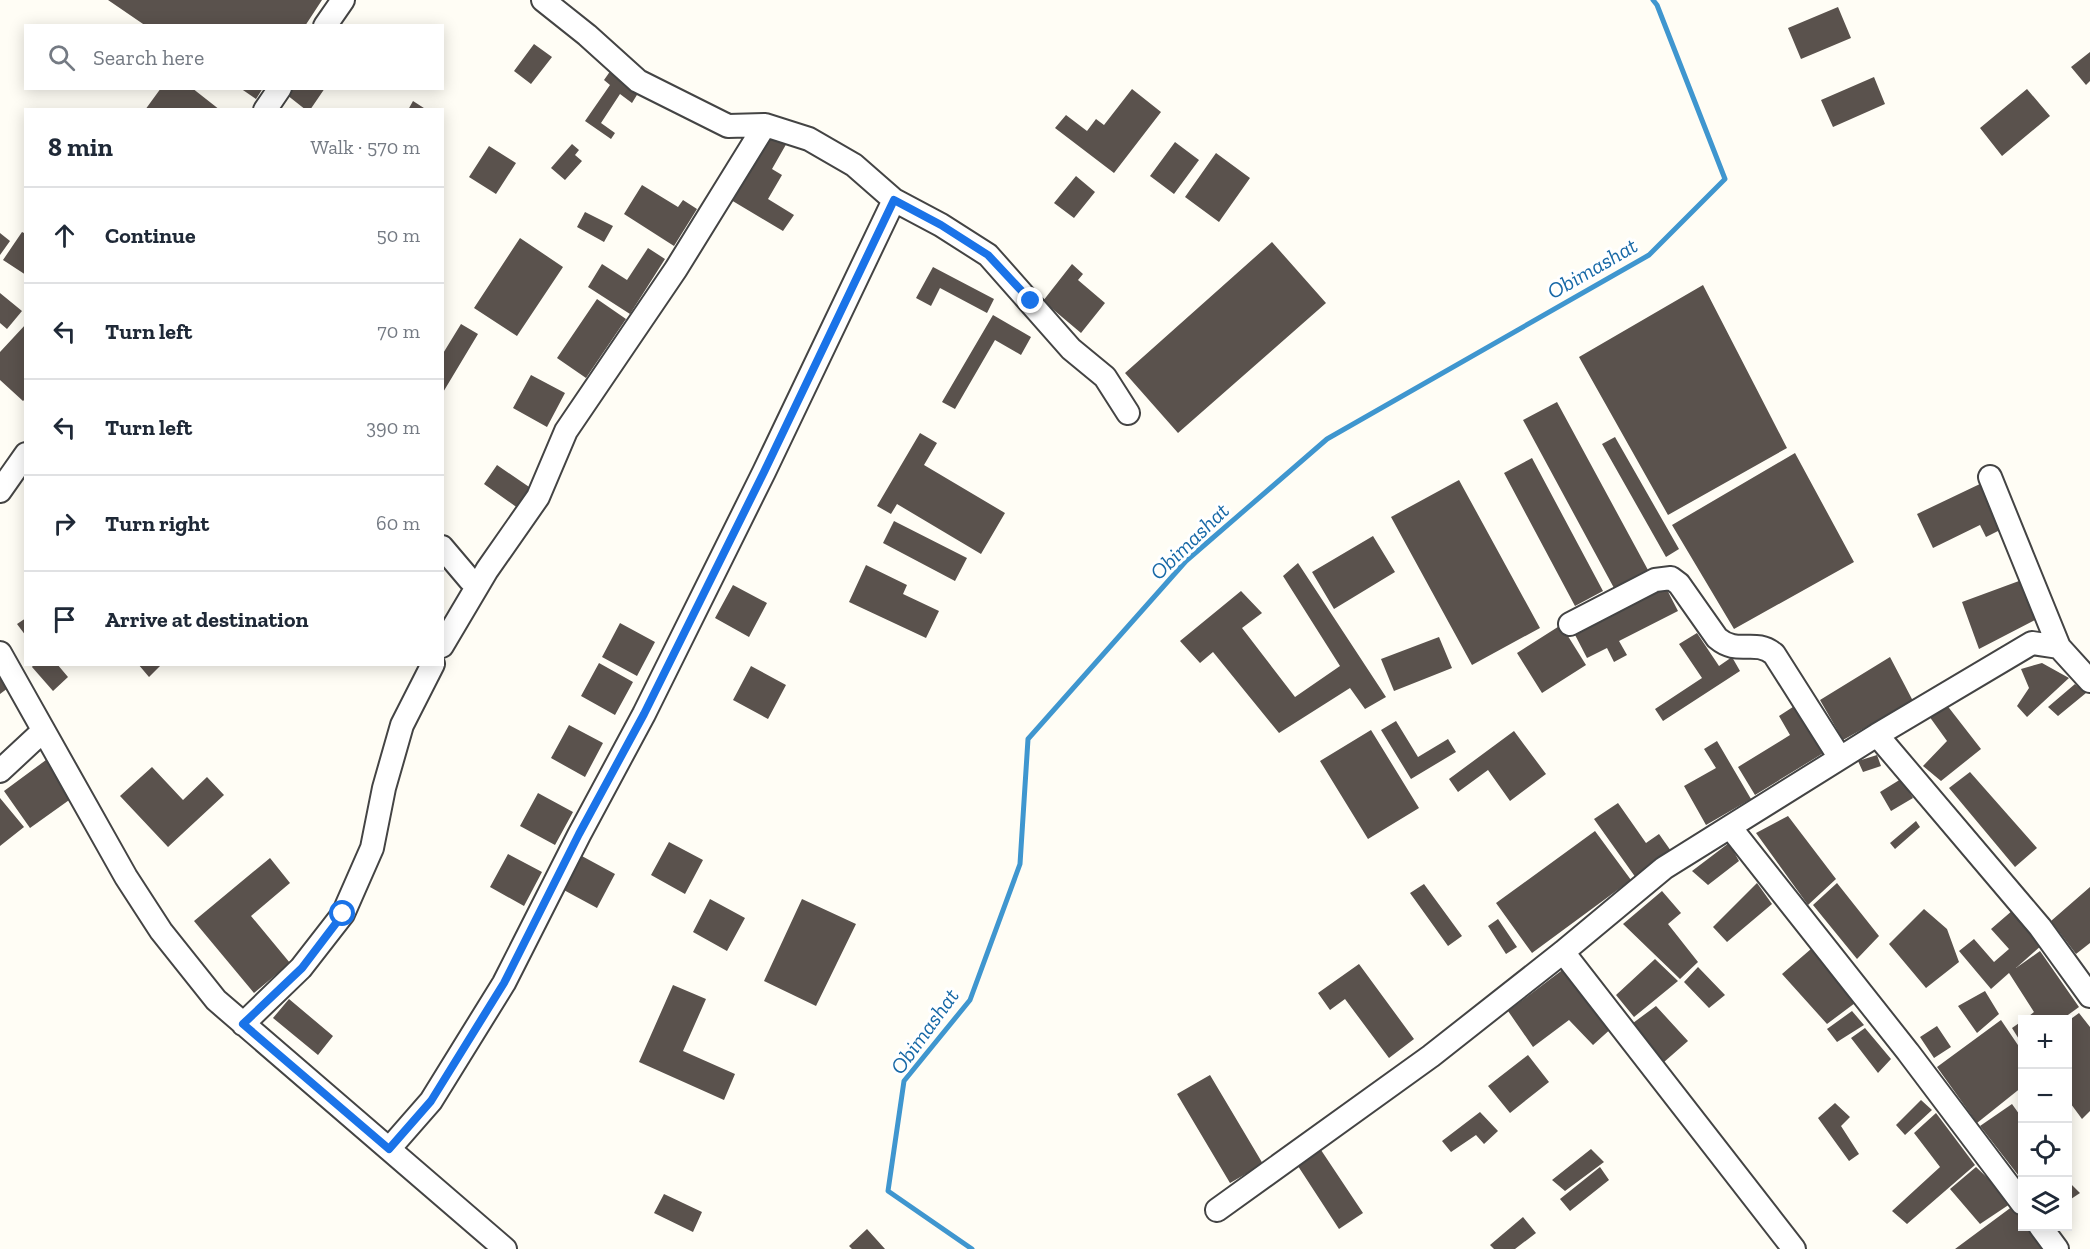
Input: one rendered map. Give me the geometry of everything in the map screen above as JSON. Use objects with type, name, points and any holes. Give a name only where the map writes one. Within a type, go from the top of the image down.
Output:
[{"type":"street","points":[[326,24],[343,0]]},
{"type":"street","points":[[543,0],[587,35],[638,81],[728,126],[765,125],[809,139],[854,165],[894,200],[941,225],[988,255],[1071,349],[1105,377],[1128,413]]},
{"type":"street","points":[[266,108],[279,90]]},
{"type":"street","points":[[444,642],[487,570],[538,497],[566,431],[676,269],[765,125]]},
{"type":"street","points":[[389,1149],[431,1101],[504,983],[579,834],[644,714],[764,472],[894,200]]},
{"type":"street","points":[[0,491],[24,457]]},
{"type":"street","points":[[1990,477],[2060,647],[2085,667]]},
{"type":"street","points":[[444,549],[470,580]]},
{"type":"street","points":[[1570,624],[1655,580],[1671,578],[1679,584],[1717,638],[1725,645],[1733,648],[1759,646],[1774,654],[1840,758]]},
{"type":"street","points":[[1217,1210],[1431,1056],[1563,952],[1664,868],[1877,735],[2032,644],[2060,647]]},
{"type":"street","points":[[0,653],[126,877],[161,931],[216,1000],[505,1249]]},
{"type":"street","points":[[243,1024],[302,968],[343,914],[372,848],[384,788],[402,725],[432,666]]},
{"type":"street","points":[[0,771],[43,731]]},
{"type":"street","points":[[1877,735],[2040,927],[2090,996]]},
{"type":"street","points":[[1730,827],[1908,1053],[2018,1198]]},
{"type":"street","points":[[1563,952],[1794,1249]]},
{"type":"street","points":[[2043,1231],[2057,1249]]},
{"type":"building","points":[[108,0],[322,0],[306,24],[143,24]]},
{"type":"building","points":[[1838,7],[1851,38],[1801,59],[1788,28]]},
{"type":"building","points":[[534,44],[552,57],[531,84],[514,71]]},
{"type":"building","points":[[2090,52],[2090,81],[2086,85],[2071,67]]},
{"type":"building","points":[[611,70],[640,90],[632,103],[620,94],[601,123],[615,133],[611,139],[585,121],[610,85],[604,80]]},
{"type":"building","points":[[1874,77],[1885,104],[1833,127],[1821,100]]},
{"type":"building","points":[[1132,89],[1161,112],[1114,173],[1055,128],[1066,115],[1087,131],[1096,119],[1104,125]]},
{"type":"building","points":[[2027,89],[2050,116],[2002,156],[1980,128]]},
{"type":"building","points":[[160,90],[195,90],[217,108],[146,108]]},
{"type":"building","points":[[243,90],[262,90],[256,99]]},
{"type":"building","points":[[291,90],[324,90],[311,108],[303,108],[287,95]]},
{"type":"building","points":[[413,101],[424,108],[409,108]]},
{"type":"building","points":[[772,132],[788,141],[772,169],[782,175],[768,199],[794,215],[783,231],[731,200]]},
{"type":"building","points":[[1175,142],[1199,160],[1174,194],[1150,176]]},
{"type":"building","points":[[572,144],[579,150],[575,155],[582,161],[565,180],[551,168]]},
{"type":"building","points":[[489,146],[516,163],[496,194],[469,177]]},
{"type":"building","points":[[1216,153],[1250,178],[1219,222],[1185,197]]},
{"type":"building","points":[[1076,176],[1095,192],[1074,218],[1054,203]]},
{"type":"building","points":[[642,185],[678,207],[683,200],[697,209],[674,246],[624,214]]},
{"type":"building","points":[[585,212],[613,226],[604,242],[577,227]]},
{"type":"building","points":[[22,232],[24,233],[24,274],[3,260]]},
{"type":"building","points":[[0,233],[10,241],[0,255]]},
{"type":"building","points":[[520,238],[563,267],[517,336],[474,308]]},
{"type":"building","points":[[1272,242],[1326,303],[1178,433],[1125,373]]},
{"type":"building","points":[[648,248],[665,259],[630,314],[588,287],[602,264],[627,280]]},
{"type":"building","points":[[1072,264],[1083,274],[1078,280],[1105,303],[1081,333],[1043,301]]},
{"type":"building","points":[[933,267],[994,299],[987,313],[940,288],[931,306],[916,298]]},
{"type":"building","points":[[1703,285],[1787,448],[1668,515],[1579,357]]},
{"type":"building","points":[[0,293],[22,311],[7,329],[0,323]]},
{"type":"building","points":[[597,299],[626,319],[586,378],[557,358]]},
{"type":"building","points":[[993,315],[1031,337],[1021,355],[995,340],[955,409],[942,402]]},
{"type":"building","points":[[461,324],[478,334],[444,391],[444,352]]},
{"type":"building","points":[[24,326],[23,401],[0,380],[0,352]]},
{"type":"building","points":[[531,375],[565,393],[547,427],[513,408]]},
{"type":"building","points":[[1557,402],[1648,570],[1614,588],[1523,420]]},
{"type":"building","points":[[920,433],[937,443],[924,465],[1005,513],[981,554],[897,504],[891,514],[877,506]]},
{"type":"building","points":[[1615,437],[1679,549],[1666,557],[1602,444]]},
{"type":"building","points":[[1795,453],[1854,562],[1734,629],[1672,525]]},
{"type":"building","points":[[1532,458],[1603,591],[1575,606],[1504,473]]},
{"type":"building","points":[[497,465],[535,491],[522,511],[484,484]]},
{"type":"building","points":[[1459,480],[1540,628],[1472,665],[1391,517]]},
{"type":"building","points":[[1982,483],[2004,528],[1986,537],[1980,525],[1933,548],[1917,514]]},
{"type":"building","points":[[894,521],[967,558],[955,581],[883,543]]},
{"type":"building","points":[[1373,536],[1395,572],[1334,609],[1312,572]]},
{"type":"building","points":[[1298,563],[1386,697],[1365,709],[1350,688],[1279,733],[1213,652],[1200,663],[1180,641],[1241,591],[1262,613],[1242,628],[1295,697],[1340,666],[1283,576]]},
{"type":"building","points":[[866,565],[907,585],[903,594],[939,611],[926,638],[849,602]]},
{"type":"building","points":[[2019,581],[2037,619],[1979,649],[1962,602]]},
{"type":"building","points":[[1664,584],[1678,611],[1619,641],[1627,655],[1614,662],[1607,648],[1587,658],[1573,631]]},
{"type":"building","points":[[733,585],[767,603],[749,637],[715,618]]},
{"type":"building","points":[[24,619],[24,633],[17,624]]},
{"type":"building","points":[[620,623],[655,642],[637,676],[602,657]]},
{"type":"building","points":[[1561,625],[1586,665],[1542,693],[1517,653]]},
{"type":"building","points":[[1697,633],[1719,666],[1732,657],[1740,671],[1663,721],[1655,709],[1702,678],[1679,644]]},
{"type":"building","points":[[1439,637],[1452,668],[1394,691],[1381,659]]},
{"type":"building","points":[[1890,657],[1913,701],[1843,740],[1820,700]]},
{"type":"building","points":[[599,663],[633,682],[615,715],[581,696]]},
{"type":"building","points":[[2042,663],[2069,678],[2027,717],[2017,706],[2029,688],[2021,669]]},
{"type":"building","points":[[59,666],[68,677],[53,691],[32,667]]},
{"type":"building","points":[[140,666],[160,666],[149,677]]},
{"type":"building","points":[[751,666],[786,685],[768,719],[733,700]]},
{"type":"building","points":[[0,669],[12,685],[0,694]]},
{"type":"building","points":[[2075,684],[2086,693],[2058,716],[2048,707]]},
{"type":"building","points":[[1946,704],[1981,749],[1941,781],[1923,766],[1947,741],[1929,716]]},
{"type":"building","points":[[1796,705],[1825,752],[1755,795],[1738,767],[1790,735],[1779,716]]},
{"type":"building","points":[[1396,721],[1418,757],[1448,739],[1456,752],[1411,779],[1381,730]]},
{"type":"building","points":[[569,725],[603,743],[585,777],[551,758]]},
{"type":"building","points":[[1371,730],[1419,808],[1368,839],[1320,761]]},
{"type":"building","points":[[1514,731],[1546,774],[1510,801],[1488,770],[1458,792],[1449,779]]},
{"type":"building","points":[[1717,741],[1751,799],[1706,825],[1684,786],[1716,768],[1704,749]]},
{"type":"building","points":[[1877,755],[1881,766],[1863,772],[1858,761]]},
{"type":"building","points":[[46,760],[72,798],[30,828],[4,791]]},
{"type":"building","points":[[152,767],[183,800],[207,777],[224,795],[168,847],[120,796]]},
{"type":"building","points":[[1970,772],[2037,848],[2015,867],[1949,788]]},
{"type":"building","points":[[1901,779],[1913,798],[1891,811],[1880,792]]},
{"type":"building","points":[[538,793],[573,812],[555,845],[520,826]]},
{"type":"building","points":[[0,798],[24,827],[0,846]]},
{"type":"building","points":[[1618,803],[1646,843],[1659,834],[1671,851],[1636,878],[1594,819]]},
{"type":"building","points":[[1788,816],[1836,879],[1808,905],[1756,833]]},
{"type":"building","points":[[1916,821],[1920,827],[1895,849],[1890,843]]},
{"type":"building","points":[[1595,831],[1631,880],[1532,953],[1496,903]]},
{"type":"building","points":[[669,842],[703,860],[685,894],[651,875]]},
{"type":"building","points":[[1729,843],[1739,861],[1708,885],[1692,871]]},
{"type":"building","points":[[508,854],[542,872],[524,906],[490,887]]},
{"type":"building","points":[[580,855],[615,874],[597,908],[562,889]]},
{"type":"building","points":[[270,858],[290,883],[251,916],[290,963],[254,993],[194,921]]},
{"type":"building","points":[[1757,883],[1772,904],[1727,942],[1713,927]]},
{"type":"building","points":[[1837,883],[1879,936],[1857,959],[1813,905]]},
{"type":"building","points":[[1424,884],[1462,936],[1448,946],[1410,893]]},
{"type":"building","points":[[2090,887],[2090,943],[2076,954],[2051,921]]},
{"type":"building","points":[[1662,891],[1681,913],[1668,924],[1698,962],[1680,979],[1623,924]]},
{"type":"building","points":[[710,899],[745,918],[727,951],[693,932]]},
{"type":"building","points":[[802,899],[856,924],[816,1006],[764,981]]},
{"type":"building","points":[[1924,909],[1947,929],[1959,962],[1926,988],[1889,944]]},
{"type":"building","points":[[2013,910],[2042,945],[2016,968],[2040,951],[2079,1007],[2068,1015],[2030,1015],[2034,1012],[2009,973],[1991,989],[1959,951],[1974,939],[1994,962],[2009,949],[1991,929]]},
{"type":"building","points":[[1498,919],[1517,947],[1506,954],[1488,926]]},
{"type":"building","points":[[1811,949],[1855,1003],[1827,1024],[1782,974]]},
{"type":"building","points":[[1655,959],[1678,981],[1634,1017],[1616,995]]},
{"type":"building","points":[[1359,964],[1414,1039],[1389,1058],[1345,999],[1330,1010],[1318,993]]},
{"type":"building","points":[[1698,967],[1725,995],[1709,1008],[1684,982]]},
{"type":"building","points":[[1565,968],[1614,1026],[1593,1045],[1569,1020],[1533,1047],[1508,1011]]},
{"type":"building","points":[[673,985],[706,999],[683,1051],[735,1074],[724,1100],[639,1062]]},
{"type":"building","points":[[1985,991],[1999,1014],[1977,1033],[1958,1006]]},
{"type":"building","points":[[289,999],[333,1036],[318,1055],[273,1018]]},
{"type":"building","points":[[1656,1006],[1688,1041],[1664,1062],[1633,1023]]},
{"type":"building","points":[[1852,1011],[1864,1025],[1837,1042],[1827,1029]]},
{"type":"building","points":[[2079,1013],[2090,1027],[2090,1111],[2082,1119],[2072,1105],[2072,1018]]},
{"type":"building","points":[[2001,1020],[2018,1045],[2018,1090],[1977,1123],[1937,1067]]},
{"type":"building","points":[[2018,1024],[2018,1038],[2012,1028]]},
{"type":"building","points":[[1937,1026],[1951,1047],[1934,1058],[1920,1037]]},
{"type":"building","points":[[1865,1028],[1891,1059],[1878,1073],[1851,1038]]},
{"type":"building","points":[[1528,1055],[1549,1082],[1510,1113],[1488,1086]]},
{"type":"building","points":[[1210,1075],[1263,1164],[1230,1183],[1177,1094]]},
{"type":"building","points":[[1921,1100],[1932,1110],[1905,1135],[1896,1125]]},
{"type":"building","points":[[1835,1103],[1850,1117],[1841,1126],[1859,1154],[1849,1161],[1818,1118]]},
{"type":"building","points":[[2012,1104],[2018,1112],[2018,1175],[1980,1126]]},
{"type":"building","points":[[1480,1112],[1498,1131],[1484,1144],[1476,1135],[1451,1152],[1442,1141]]},
{"type":"building","points":[[1936,1113],[1975,1165],[1907,1224],[1892,1211],[1940,1167],[1914,1133]]},
{"type":"building","points":[[1319,1147],[1363,1213],[1339,1229],[1296,1163]]},
{"type":"building","points":[[1591,1149],[1604,1162],[1565,1191],[1552,1180]]},
{"type":"building","points":[[1600,1167],[1609,1180],[1570,1211],[1560,1199]]},
{"type":"building","points":[[1976,1167],[2013,1202],[1980,1224],[1950,1189]]},
{"type":"building","points":[[2072,1185],[2080,1193],[2072,1198]]},
{"type":"building","points":[[664,1194],[702,1212],[693,1232],[654,1213]]},
{"type":"building","points":[[2013,1206],[2018,1213],[2018,1231],[2033,1231],[2046,1249],[1955,1249]]},
{"type":"building","points":[[1523,1217],[1536,1233],[1515,1249],[1494,1249],[1490,1245]]},
{"type":"building","points":[[867,1229],[885,1249],[852,1249],[849,1246]]},
{"type":"waterway","name":"Obimashat","points":[[972,1249],[888,1191],[904,1081],[970,1000],[1020,864],[1028,739],[1186,561],[1327,439],[1649,255],[1725,179],[1657,5],[1653,0]]},
{"type":"route","points":[[343,914],[302,968],[243,1024],[389,1149],[431,1101],[504,983],[579,834],[644,714],[764,472],[894,200],[941,225],[988,255],[1031,301]]}]
